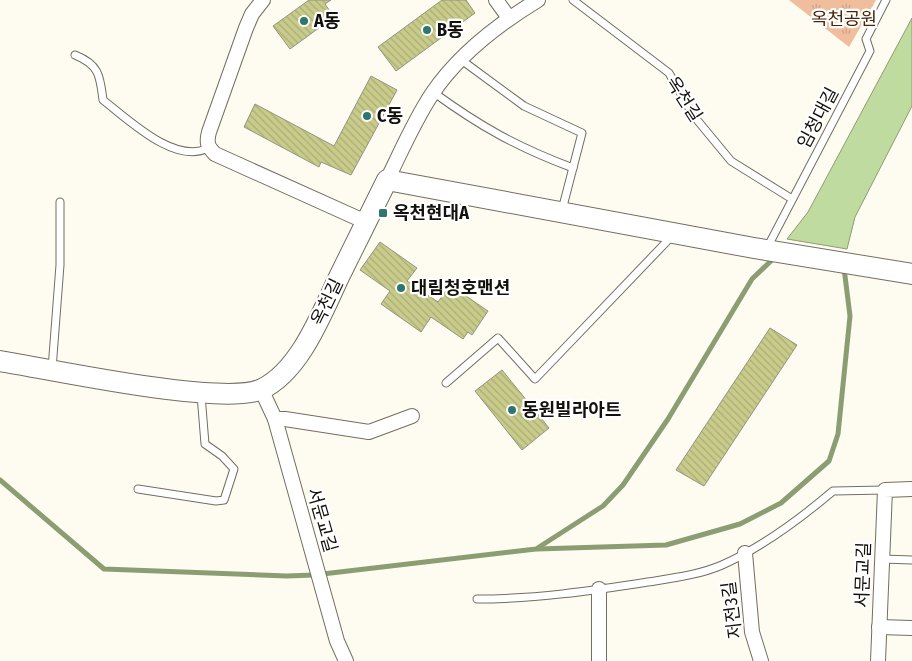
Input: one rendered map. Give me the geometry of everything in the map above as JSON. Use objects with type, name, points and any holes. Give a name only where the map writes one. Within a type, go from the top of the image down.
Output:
[{"type":"street","points":[[263,0],[252,14],[246,28],[206,141],[208,148],[215,154],[366,222]]},
{"type":"street","points":[[496,0],[509,18]]},
{"type":"street","name":"옥천길","points":[[261,389],[289,367],[309,337],[433,92],[460,59],[509,18],[538,0]]},
{"type":"street","points":[[387,180],[760,249],[912,274]]},
{"type":"street","points":[[0,361],[201,392],[241,392],[261,389]]},
{"type":"street","name":"서문교길","points":[[261,389],[275,420],[306,535],[338,641],[346,661]]},
{"type":"street","points":[[275,420],[286,419],[369,432],[412,416]]},
{"type":"street","points":[[885,490],[912,489]]},
{"type":"street","name":"서문교길","points":[[878,661],[885,490]]},
{"type":"street","name":"저전3길","points":[[745,553],[752,632],[761,661]]},
{"type":"street","points":[[599,589],[599,661]]},
{"type":"street","points":[[879,628],[912,628]]},
{"type":"lane","name":"옥천길","points":[[573,0],[669,73],[693,115],[731,161],[792,199]]},
{"type":"lane","name":"임청대길","points":[[760,249],[792,199],[870,51],[866,39],[886,0]]},
{"type":"lane","points":[[75,55],[92,64],[98,72],[103,100],[142,130],[165,145],[186,152],[197,153],[208,148]]},
{"type":"lane","points":[[460,59],[524,106],[582,134],[561,212]]},
{"type":"lane","points":[[433,92],[498,136],[573,168]]},
{"type":"lane","points":[[52,370],[60,264],[60,202]]},
{"type":"lane","points":[[446,383],[498,338],[535,379],[675,233]]},
{"type":"lane","points":[[138,489],[216,501],[224,500],[234,469],[222,456],[205,444],[201,392]]},
{"type":"lane","points":[[477,599],[513,599],[599,589],[693,574],[722,565],[745,553],[805,514],[833,491],[885,490]]},
{"type":"lane","points":[[882,559],[912,560]]},
{"type":"green space","name":"옥천공원","points":[[789,0],[876,0],[849,47]]},
{"type":"shaded area","points":[[912,18],[912,106],[855,217],[847,249],[787,239],[808,212]]},
{"type":"building","name":"A동","points":[[309,0],[331,0],[325,4],[334,17],[290,49],[273,26]]},
{"type":"building","name":"B동","points":[[442,0],[466,0],[475,13],[396,71],[378,47]]},
{"type":"building","name":"C동","points":[[371,76],[397,90],[351,175],[321,162],[319,167],[244,127],[255,104],[334,146]]},
{"type":"building","name":"대림청호맨션","points":[[380,242],[417,268],[407,281],[438,302],[450,285],[488,311],[472,335],[468,332],[463,339],[431,317],[421,332],[381,304],[390,291],[360,270]]},
{"type":"building","points":[[770,328],[797,345],[704,486],[676,470]]},
{"type":"building","name":"동원빌라아트","points":[[502,370],[549,428],[522,450],[475,391]]},
{"type":"waterway","points":[[0,480],[104,569],[287,576],[314,575],[536,549],[603,506],[623,485],[668,419],[752,279],[775,257]]},
{"type":"waterway","points":[[537,549],[666,545],[740,524],[781,503],[829,461],[838,434],[850,316],[844,268]]},
{"type":"place","name":"A동","points":[[304,21]]},
{"type":"place","name":"B동","points":[[427,30]]},
{"type":"place","name":"C동","points":[[367,116]]},
{"type":"place","name":"옥천현대A","points":[[383,213]]},
{"type":"place","name":"대림청호맨션","points":[[401,288]]},
{"type":"place","name":"동원빌라아트","points":[[512,410]]}]
